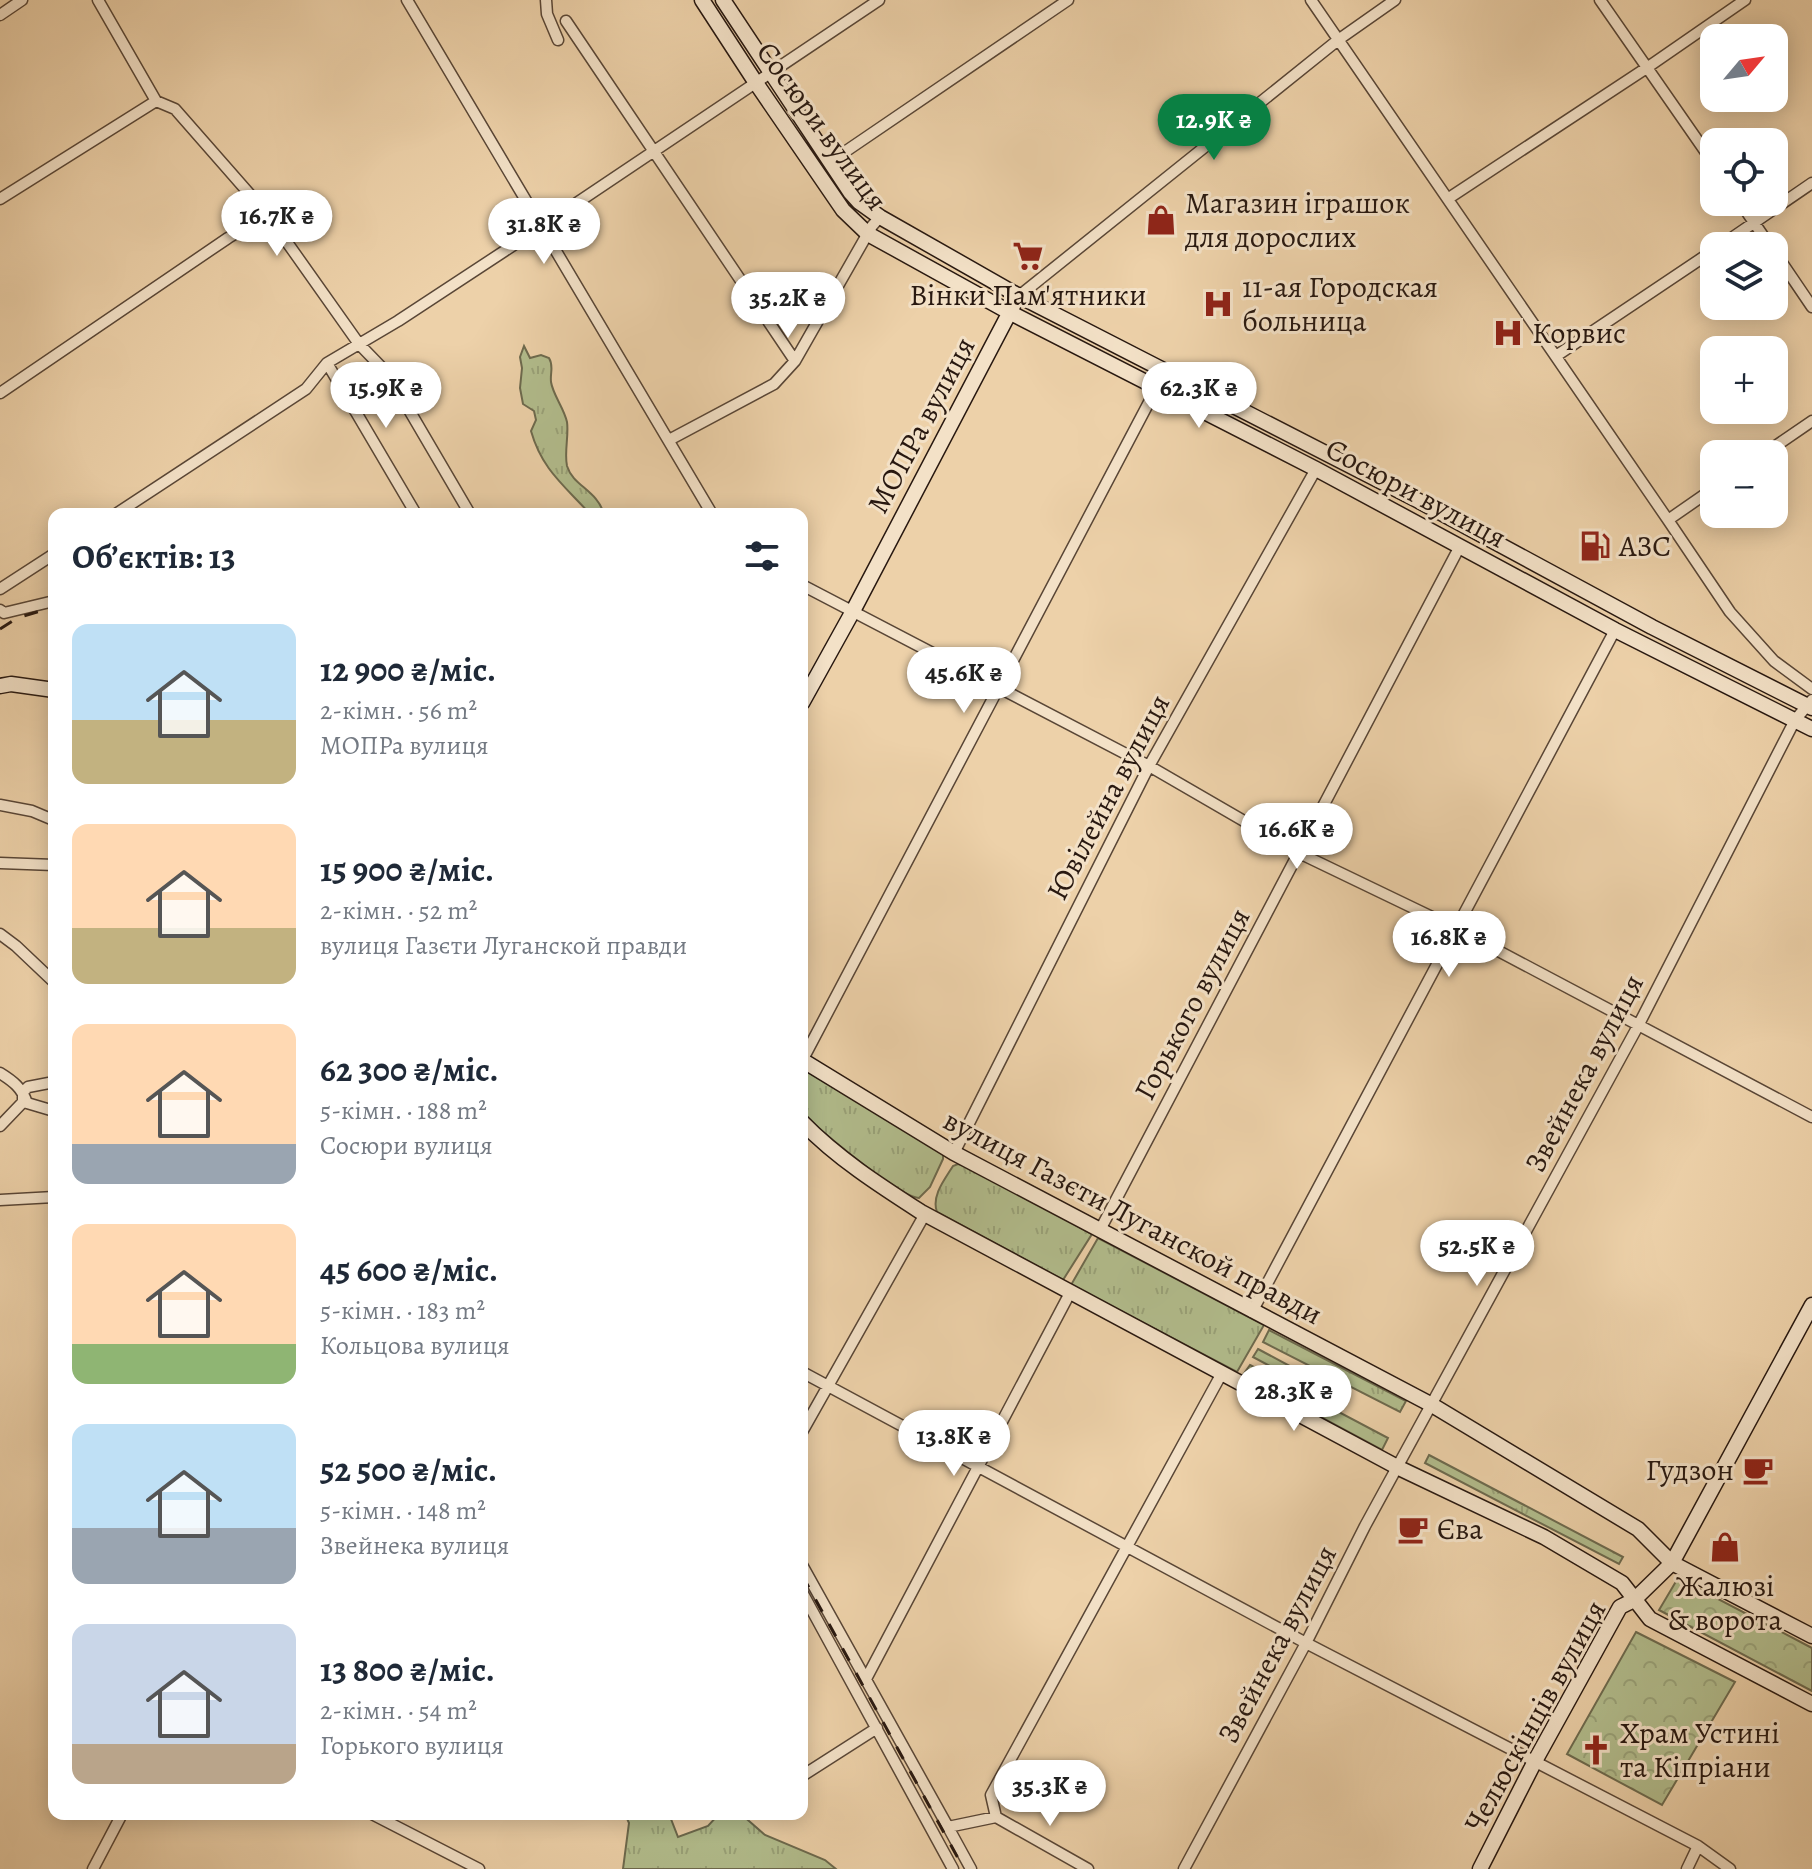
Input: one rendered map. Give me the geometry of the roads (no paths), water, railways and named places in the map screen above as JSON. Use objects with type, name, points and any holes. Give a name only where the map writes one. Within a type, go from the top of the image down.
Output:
[{"type":"street","points":[[0,15],[22,0]]},
{"type":"street","points":[[98,0],[156,101],[175,109],[267,214],[359,344],[388,374],[466,508]]},
{"type":"street","points":[[407,0],[709,508]]},
{"type":"street","points":[[546,0],[547,14],[558,40]]},
{"type":"street","name":"Сосюри вулиця","points":[[702,0],[843,210],[868,234],[1417,500],[1652,627],[1810,705]]},
{"type":"street","name":"Сосюри вулиця","points":[[723,0],[830,162],[859,202],[880,217],[1014,305],[1157,387],[1615,630],[1812,729]]},
{"type":"street","points":[[125,508],[306,389],[327,363],[398,321],[541,227],[879,0]]},
{"type":"street","points":[[830,162],[1068,0]]},
{"type":"street","points":[[1311,0],[1730,612],[1774,661],[1812,689]]},
{"type":"street","name":"МОПРа вулиця","points":[[808,692],[1014,305],[1338,40],[1395,0]]},
{"type":"street","points":[[1600,0],[1700,143]]},
{"type":"street","points":[[1449,198],[1745,0]]},
{"type":"street","points":[[566,21],[795,361]]},
{"type":"street","points":[[0,199],[156,101]]},
{"type":"street","points":[[1741,232],[1812,183]]},
{"type":"street","points":[[0,393],[267,214]]},
{"type":"street","points":[[1749,216],[1760,232]]},
{"type":"street","points":[[669,440],[774,384],[795,361],[880,217]]},
{"type":"street","points":[[1556,356],[1700,259]]},
{"type":"street","points":[[1788,272],[1812,307]]},
{"type":"street","points":[[327,363],[412,508]]},
{"type":"street","points":[[808,1049],[1157,387]]},
{"type":"street","points":[[1784,440],[1812,421]]},
{"type":"street","name":"Ювілейна вулиця","points":[[954,1153],[1149,766],[1316,469]]},
{"type":"street","points":[[1668,520],[1700,498]]},
{"type":"street","name":"Горького вулиця","points":[[1100,1230],[1460,546]]},
{"type":"street","points":[[0,589],[48,558]]},
{"type":"street","points":[[808,588],[1149,766],[1299,853],[1457,929],[1812,1117]]},
{"type":"street","points":[[0,610],[4,613],[48,602]]},
{"type":"street","points":[[1252,1312],[1615,630]]},
{"type":"street","points":[[0,686],[11,684],[48,689]]},
{"type":"street","name":"Звейнека вулиця","points":[[1184,1869],[1306,1643],[1365,1526],[1638,1026],[1795,720],[1810,705]]},
{"type":"street","points":[[0,805],[32,811],[48,818]]},
{"type":"street","points":[[0,863],[48,865]]},
{"type":"street","points":[[0,934],[48,976]]},
{"type":"street","name":"вулиця Газєти Луганской правди","points":[[808,1064],[954,1153],[1432,1405],[1638,1529],[1672,1563],[1812,1636]]},
{"type":"street","points":[[0,1073],[23,1092],[27,1103],[48,1109]]},
{"type":"street","points":[[0,1126],[23,1102],[23,1092],[28,1087],[48,1083]]},
{"type":"street","points":[[808,1128],[863,1174],[925,1214],[1399,1468],[1544,1537],[1622,1583],[1650,1619],[1812,1704]]},
{"type":"street","points":[[0,1200],[48,1197]]},
{"type":"street","points":[[808,1422],[925,1214]]},
{"type":"street","points":[[866,1679],[1071,1291]]},
{"type":"street","name":"Челюскінців вулиця","points":[[1480,1869],[1620,1607],[1634,1600],[1672,1563],[1812,1305]]},
{"type":"street","points":[[996,1817],[991,1795],[1222,1373]]},
{"type":"street","points":[[808,1375],[1306,1643],[1698,1846],[1730,1869]]},
{"type":"street","points":[[808,1576],[971,1869]]},
{"type":"street","points":[[808,1603],[953,1869]]},
{"type":"street","points":[[808,1772],[877,1728]]},
{"type":"street","points":[[948,1827],[996,1817],[1088,1869]]},
{"type":"street","points":[[93,1869],[119,1820]]},
{"type":"street","points":[[384,1820],[479,1869]]},
{"type":"street","points":[[1687,1869],[1698,1846]]},
{"type":"railway","points":[[0,629],[17,618],[48,609]]},
{"type":"railway","points":[[808,1586],[964,1869]]},
{"type":"place","name":"Магазин іграшок для дорослих","points":[[1161,220]]},
{"type":"place","name":"Вінки Пам'ятники","points":[[1028,256]]},
{"type":"place","name":"11-ая Городская больница","points":[[1218,304]]},
{"type":"place","name":"Корвис","points":[[1508,333]]},
{"type":"place","name":"АЗС","points":[[1595,546]]},
{"type":"place","name":"Гудзон","points":[[1758,1470]]},
{"type":"place","name":"Єва","points":[[1413,1529]]},
{"type":"place","name":"Жалюзі & ворота","points":[[1725,1547]]},
{"type":"place","name":"Храм Устині та Кіпріани","points":[[1596,1750]]}]
